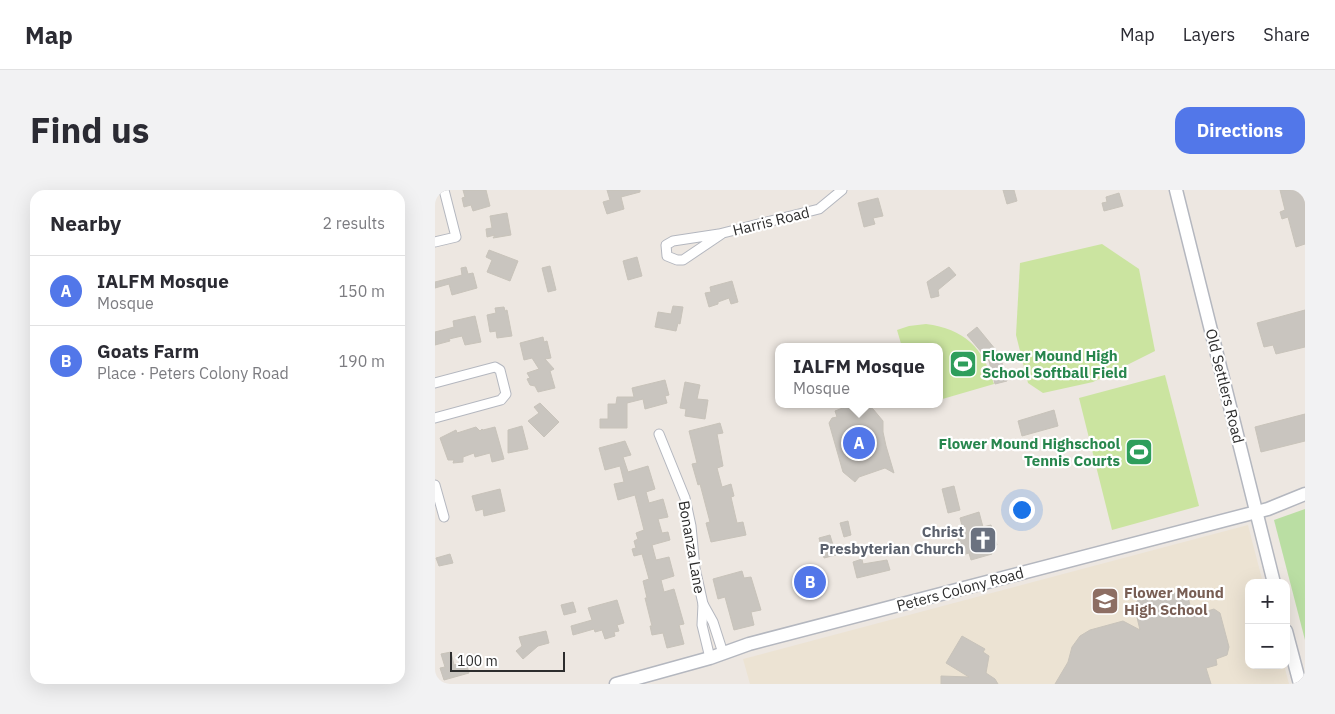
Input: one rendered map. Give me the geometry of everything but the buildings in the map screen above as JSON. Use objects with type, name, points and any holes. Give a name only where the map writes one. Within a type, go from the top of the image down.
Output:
[{"type":"street","points":[[435,242],[456,237],[445,190]]},
{"type":"street","name":"Harris Road","points":[[723,233],[683,260],[667,256],[666,245],[673,241],[723,233],[819,209],[842,190]]},
{"type":"street","name":"Old Settlers Road","points":[[1176,190],[1273,579]]},
{"type":"street","points":[[435,383],[495,368],[499,370],[507,394],[501,400],[435,418]]},
{"type":"street","name":"Bonanza Lane","points":[[659,434],[685,498],[691,526],[695,568],[703,604],[702,625],[710,658]]},
{"type":"street","points":[[435,485],[444,517]]},
{"type":"street","name":"Peters Colony Road","points":[[622,683],[850,618],[1256,512],[1305,494]]},
{"type":"street","name":"Bonanza Lane","points":[[703,604],[713,622],[723,653]]},
{"type":"street","points":[[1290,646],[1300,684]]},
{"type":"shaded area","name":"Flower Mound High School","points":[[1248,525],[1262,579],[1245,579],[1245,669],[1285,669],[1289,684],[750,684],[743,659]]},
{"type":"green space","points":[[1102,244],[1139,269],[1155,351],[1093,382],[1043,393],[1028,383],[1016,335],[1020,263]]},
{"type":"green space","name":"Flower Mound High School Softball Field","points":[[926,324],[939,326],[961,335],[978,350],[994,384],[943,399],[943,343],[901,343],[897,330]]},
{"type":"green space","name":"Flower Mound Highschool Tennis Courts","points":[[1165,375],[1199,506],[1112,530],[1079,398]]},
{"type":"green space","points":[[1305,509],[1305,640],[1290,579],[1274,520]]},
{"type":"place","name":"Flower Mound High School Softball Field","points":[[963,364]]},
{"type":"place","name":"IALFM Mosque","points":[[859,443]]},
{"type":"place","name":"Flower Mound Highschool Tennis Courts","points":[[1139,452]]},
{"type":"place","name":"Christ Presbyterian Church","points":[[983,540]]},
{"type":"place","name":"Goats Farm","points":[[810,582]]},
{"type":"place","name":"Flower Mound High School","points":[[1105,601]]}]
